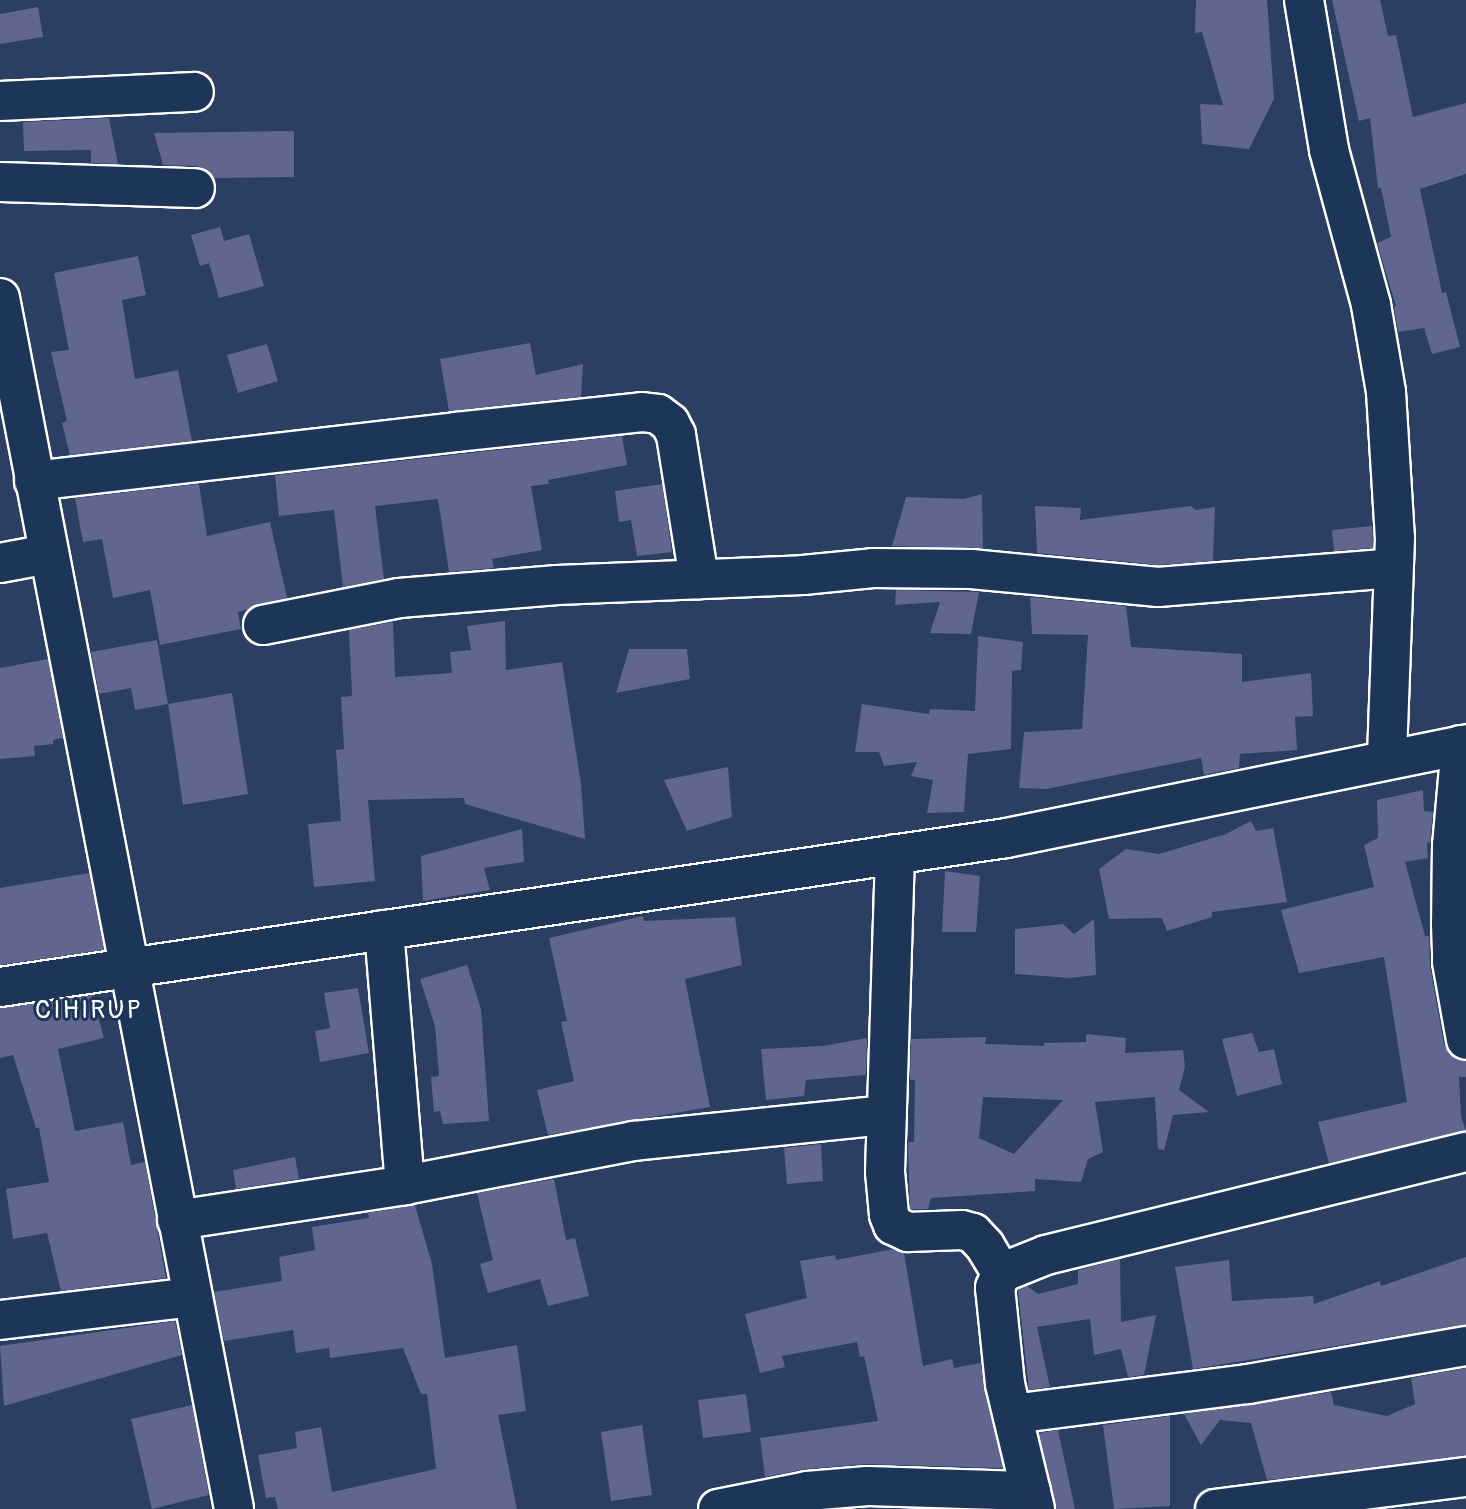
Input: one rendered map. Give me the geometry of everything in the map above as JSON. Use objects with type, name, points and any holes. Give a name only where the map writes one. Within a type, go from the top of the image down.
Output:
[{"type":"street","points":[[1304,0],[1329,150],[1371,305],[1386,392],[1395,538],[1387,760]]},
{"type":"street","points":[[0,101],[194,92]]},
{"type":"street","points":[[0,182],[195,188]]},
{"type":"street","points":[[0,298],[234,1509]]},
{"type":"street","points":[[34,481],[642,412],[658,414],[670,423],[676,435],[699,579]]},
{"type":"street","points":[[0,563],[48,554]]},
{"type":"street","points":[[263,625],[399,598],[557,585],[873,568],[971,569],[1158,587],[1393,568]]},
{"type":"street","points":[[0,986],[1006,838],[1463,744],[1452,845],[1451,924],[1452,961],[1466,1040]]},
{"type":"street","points":[[895,854],[886,1172],[889,1215],[893,1225],[908,1232],[962,1230],[972,1233],[985,1246],[1002,1273]]},
{"type":"street","points":[[384,930],[405,1185]]},
{"type":"street","points":[[177,1220],[405,1185],[634,1140],[887,1115]]},
{"type":"street","points":[[718,1509],[807,1491],[868,1486],[1033,1500],[1005,1384],[995,1288],[1002,1273],[1046,1255],[1466,1152]]},
{"type":"street","points":[[0,1320],[192,1297]]},
{"type":"street","points":[[1013,1414],[1248,1384],[1466,1346]]},
{"type":"street","points":[[1215,1509],[1426,1495],[1466,1477]]},
{"type":"building","points":[[1196,0],[1267,0],[1274,99],[1249,149],[1202,144],[1200,104],[1223,105],[1202,32],[1195,33]]},
{"type":"building","points":[[1332,0],[1380,0],[1388,36],[1396,35],[1413,117],[1466,103],[1466,174],[1420,189],[1442,293],[1446,292],[1460,347],[1432,354],[1424,328],[1398,332],[1396,306],[1377,243],[1391,237],[1381,188],[1378,188],[1370,118],[1359,121]]},
{"type":"building","points":[[38,7],[43,37],[0,44],[0,14]]},
{"type":"building","points":[[109,118],[118,164],[91,163],[91,150],[24,151],[23,122]]},
{"type":"building","points":[[294,131],[294,177],[214,178],[207,170],[196,166],[163,165],[154,133]]},
{"type":"building","points":[[220,227],[224,241],[249,234],[264,286],[219,298],[209,263],[200,266],[191,235]]},
{"type":"building","points":[[138,256],[146,295],[122,300],[135,379],[178,370],[192,441],[70,455],[62,423],[67,421],[51,352],[69,350],[54,273]]},
{"type":"building","points":[[530,343],[536,375],[583,364],[581,397],[449,411],[440,359]]},
{"type":"building","points":[[267,344],[278,381],[238,393],[227,355]]},
{"type":"building","points":[[622,436],[627,465],[548,480],[549,484],[531,486],[542,550],[492,559],[494,568],[449,572],[438,499],[375,506],[384,579],[343,587],[334,510],[279,516],[275,475]]},
{"type":"building","points":[[199,484],[207,536],[270,522],[287,598],[238,612],[241,629],[160,645],[150,590],[113,598],[102,539],[83,542],[75,498]]},
{"type":"building","points":[[662,484],[672,552],[637,556],[631,520],[619,522],[615,491]]},
{"type":"building","points":[[982,494],[983,548],[892,546],[906,497],[964,499]]},
{"type":"building","points":[[1035,506],[1081,508],[1080,520],[1191,506],[1196,510],[1215,507],[1213,561],[1158,565],[1037,553]]},
{"type":"building","points":[[1372,526],[1373,548],[1334,551],[1332,530]]},
{"type":"building","points":[[896,590],[979,592],[971,634],[930,633],[940,602],[895,605]]},
{"type":"building","points":[[1030,597],[1126,606],[1131,647],[1242,654],[1242,682],[1311,673],[1313,716],[1295,717],[1297,750],[1240,754],[1239,768],[1204,775],[1201,758],[1046,789],[1019,788],[1024,732],[1082,729],[1088,635],[1032,634]]},
{"type":"building","points":[[505,621],[506,670],[562,662],[581,784],[585,839],[465,804],[464,798],[368,800],[375,881],[314,887],[308,824],[341,821],[336,750],[344,749],[341,697],[352,696],[349,630],[393,622],[395,677],[452,673],[450,652],[471,650],[467,626]]},
{"type":"building","points":[[978,636],[1023,642],[1021,670],[1012,671],[1011,749],[968,754],[964,812],[927,813],[933,780],[911,776],[917,762],[884,766],[879,752],[855,752],[862,704],[929,714],[930,709],[975,711]]},
{"type":"building","points":[[157,640],[168,704],[135,710],[131,688],[99,694],[91,652]]},
{"type":"building","points":[[629,649],[687,649],[690,679],[616,693]]},
{"type":"building","points":[[48,659],[63,738],[53,740],[53,744],[34,746],[35,756],[0,759],[0,668]]},
{"type":"building","points":[[232,693],[248,794],[183,805],[168,704]]},
{"type":"building","points":[[728,767],[732,817],[687,831],[664,780]]},
{"type":"building","points":[[1423,790],[1424,811],[1433,812],[1430,843],[1427,842],[1428,858],[1405,862],[1425,936],[1429,936],[1430,966],[1444,1044],[1450,1055],[1466,1061],[1466,1077],[1459,1077],[1461,1116],[1466,1131],[1329,1163],[1318,1122],[1407,1102],[1384,957],[1299,973],[1281,910],[1374,887],[1364,845],[1378,838],[1377,800]]},
{"type":"building","points":[[1251,821],[1256,831],[1273,828],[1287,902],[1212,912],[1212,917],[1167,931],[1162,918],[1109,919],[1099,869],[1126,849],[1159,854],[1226,834]]},
{"type":"building","points":[[522,829],[524,862],[484,868],[490,890],[423,901],[421,856]]},
{"type":"building","points":[[945,871],[980,876],[976,932],[942,932]]},
{"type":"building","points":[[89,873],[104,950],[0,965],[0,888]]},
{"type":"building","points":[[643,916],[644,921],[735,917],[742,965],[685,979],[710,1107],[548,1135],[537,1090],[574,1081],[561,1022],[567,1021],[549,938]]},
{"type":"building","points":[[1094,919],[1096,975],[1070,978],[1015,974],[1015,929],[1063,924],[1074,934]]},
{"type":"building","points":[[467,965],[481,1009],[489,1121],[443,1124],[440,1111],[434,1112],[431,1077],[439,1076],[435,1026],[420,979]]},
{"type":"building","points":[[358,988],[369,1053],[320,1062],[315,1031],[330,1028],[324,993]]},
{"type":"building","points":[[92,995],[104,1038],[58,1049],[75,1131],[123,1122],[131,1165],[145,1162],[166,1278],[61,1291],[47,1233],[13,1239],[6,1189],[49,1182],[39,1128],[36,1128],[13,1055],[0,1058],[0,1008]]},
{"type":"building","points":[[1252,1033],[1259,1052],[1274,1049],[1282,1084],[1237,1096],[1222,1039]]},
{"type":"building","points":[[1086,1034],[1126,1038],[1125,1053],[1183,1050],[1185,1067],[1179,1090],[1209,1112],[1173,1115],[1164,1150],[1158,1149],[1155,1097],[1095,1102],[1103,1152],[1088,1159],[1081,1182],[1035,1179],[1035,1191],[931,1198],[928,1209],[910,1209],[908,1142],[914,1142],[915,1080],[910,1080],[911,1039],[986,1037],[985,1044],[1044,1046],[1044,1043],[1086,1042]],"holes":[[[983,1097],[1063,1100],[1014,1154],[979,1138]]]},
{"type":"building","points":[[867,1038],[866,1075],[806,1080],[804,1096],[766,1100],[761,1049],[823,1046]]},
{"type":"building","points":[[821,1144],[823,1181],[787,1184],[784,1148]]},
{"type":"building","points":[[295,1157],[299,1179],[236,1189],[233,1170]]},
{"type":"building","points":[[554,1179],[566,1240],[575,1238],[589,1296],[548,1306],[540,1279],[488,1293],[480,1264],[493,1260],[477,1193]]},
{"type":"building","points":[[415,1205],[432,1264],[445,1358],[517,1345],[526,1411],[498,1415],[517,1509],[278,1509],[275,1497],[266,1498],[258,1455],[297,1448],[295,1432],[321,1427],[332,1492],[436,1469],[427,1394],[421,1394],[403,1348],[330,1358],[329,1348],[296,1353],[293,1330],[224,1341],[214,1292],[282,1281],[279,1257],[315,1250],[312,1227],[369,1218],[368,1213]]},
{"type":"building","points":[[894,1249],[904,1253],[923,1366],[952,1359],[954,1368],[981,1363],[984,1389],[1003,1468],[866,1464],[805,1469],[765,1477],[760,1438],[878,1421],[864,1356],[860,1357],[857,1342],[782,1356],[785,1367],[760,1373],[745,1314],[807,1298],[800,1261],[835,1255],[836,1260]]},
{"type":"building","points":[[1466,1257],[1466,1325],[1193,1369],[1175,1267],[1229,1260],[1232,1301],[1313,1296],[1314,1304],[1380,1281],[1381,1286]]},
{"type":"building","points":[[1120,1259],[1121,1322],[1156,1315],[1144,1375],[1128,1377],[1121,1349],[1094,1355],[1090,1319],[1037,1327],[1050,1387],[1029,1390],[1018,1290],[1027,1286],[1038,1294],[1078,1284],[1078,1270]]},
{"type":"building","points":[[175,1321],[182,1355],[4,1406],[0,1346]]},
{"type":"building","points":[[1466,1368],[1466,1456],[1267,1480],[1251,1423],[1220,1420],[1201,1445],[1184,1414],[1331,1392],[1334,1405],[1387,1416],[1415,1404],[1411,1378]]},
{"type":"building","points":[[746,1394],[751,1432],[703,1438],[698,1400]]},
{"type":"building","points":[[192,1405],[209,1495],[152,1509],[131,1419]]},
{"type":"building","points":[[1170,1416],[1170,1506],[1114,1509],[1103,1425]]},
{"type":"building","points":[[642,1425],[652,1495],[611,1501],[601,1432]]},
{"type":"building","points":[[1058,1430],[1075,1509],[1056,1509],[1039,1433]]},
{"type":"district","name":"CIHIRUP","points":[[89,1011]]}]
